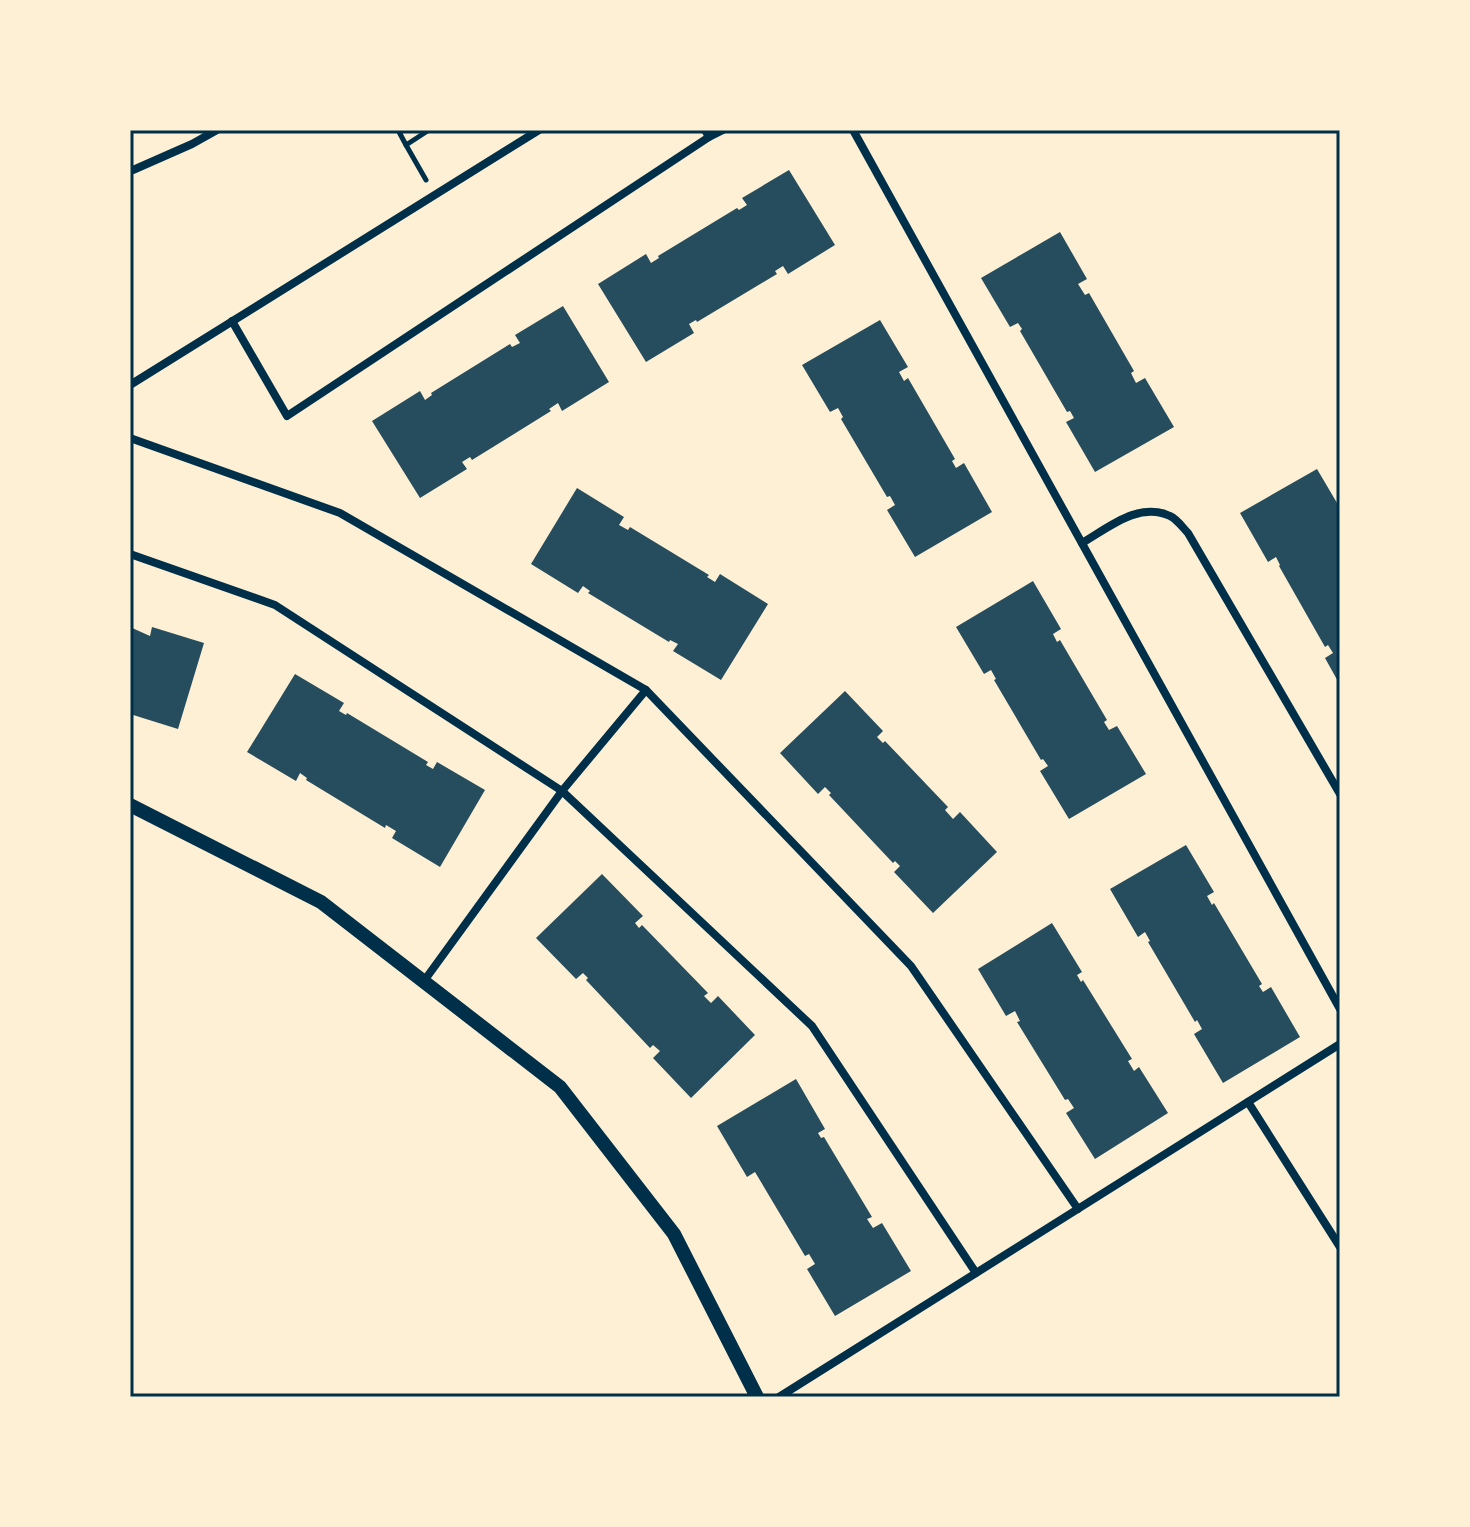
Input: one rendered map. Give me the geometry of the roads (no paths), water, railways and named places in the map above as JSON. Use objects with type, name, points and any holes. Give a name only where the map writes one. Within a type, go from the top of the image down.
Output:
[{"type":"street","points":[[130,170],[217,130]]},
{"type":"street","points":[[130,385],[539,130]]},
{"type":"street","points":[[232,321],[287,416],[707,134],[723,130]]},
{"type":"street","points":[[853,130],[1338,998],[1340,1009]]},
{"type":"street","points":[[130,438],[340,513],[646,690],[911,966],[1078,1209]]},
{"type":"street","points":[[1082,543],[1132,514],[1150,510],[1172,516],[1188,533],[1340,794]]},
{"type":"street","points":[[130,554],[275,605],[562,791],[812,1026],[976,1273]]},
{"type":"street","points":[[424,981],[562,791],[646,690]]},
{"type":"street","points":[[130,805],[321,902],[560,1087],[674,1234],[757,1397]]},
{"type":"street","points":[[779,1397],[1340,1044]]},
{"type":"street","points":[[1248,1102],[1340,1247]]}]
